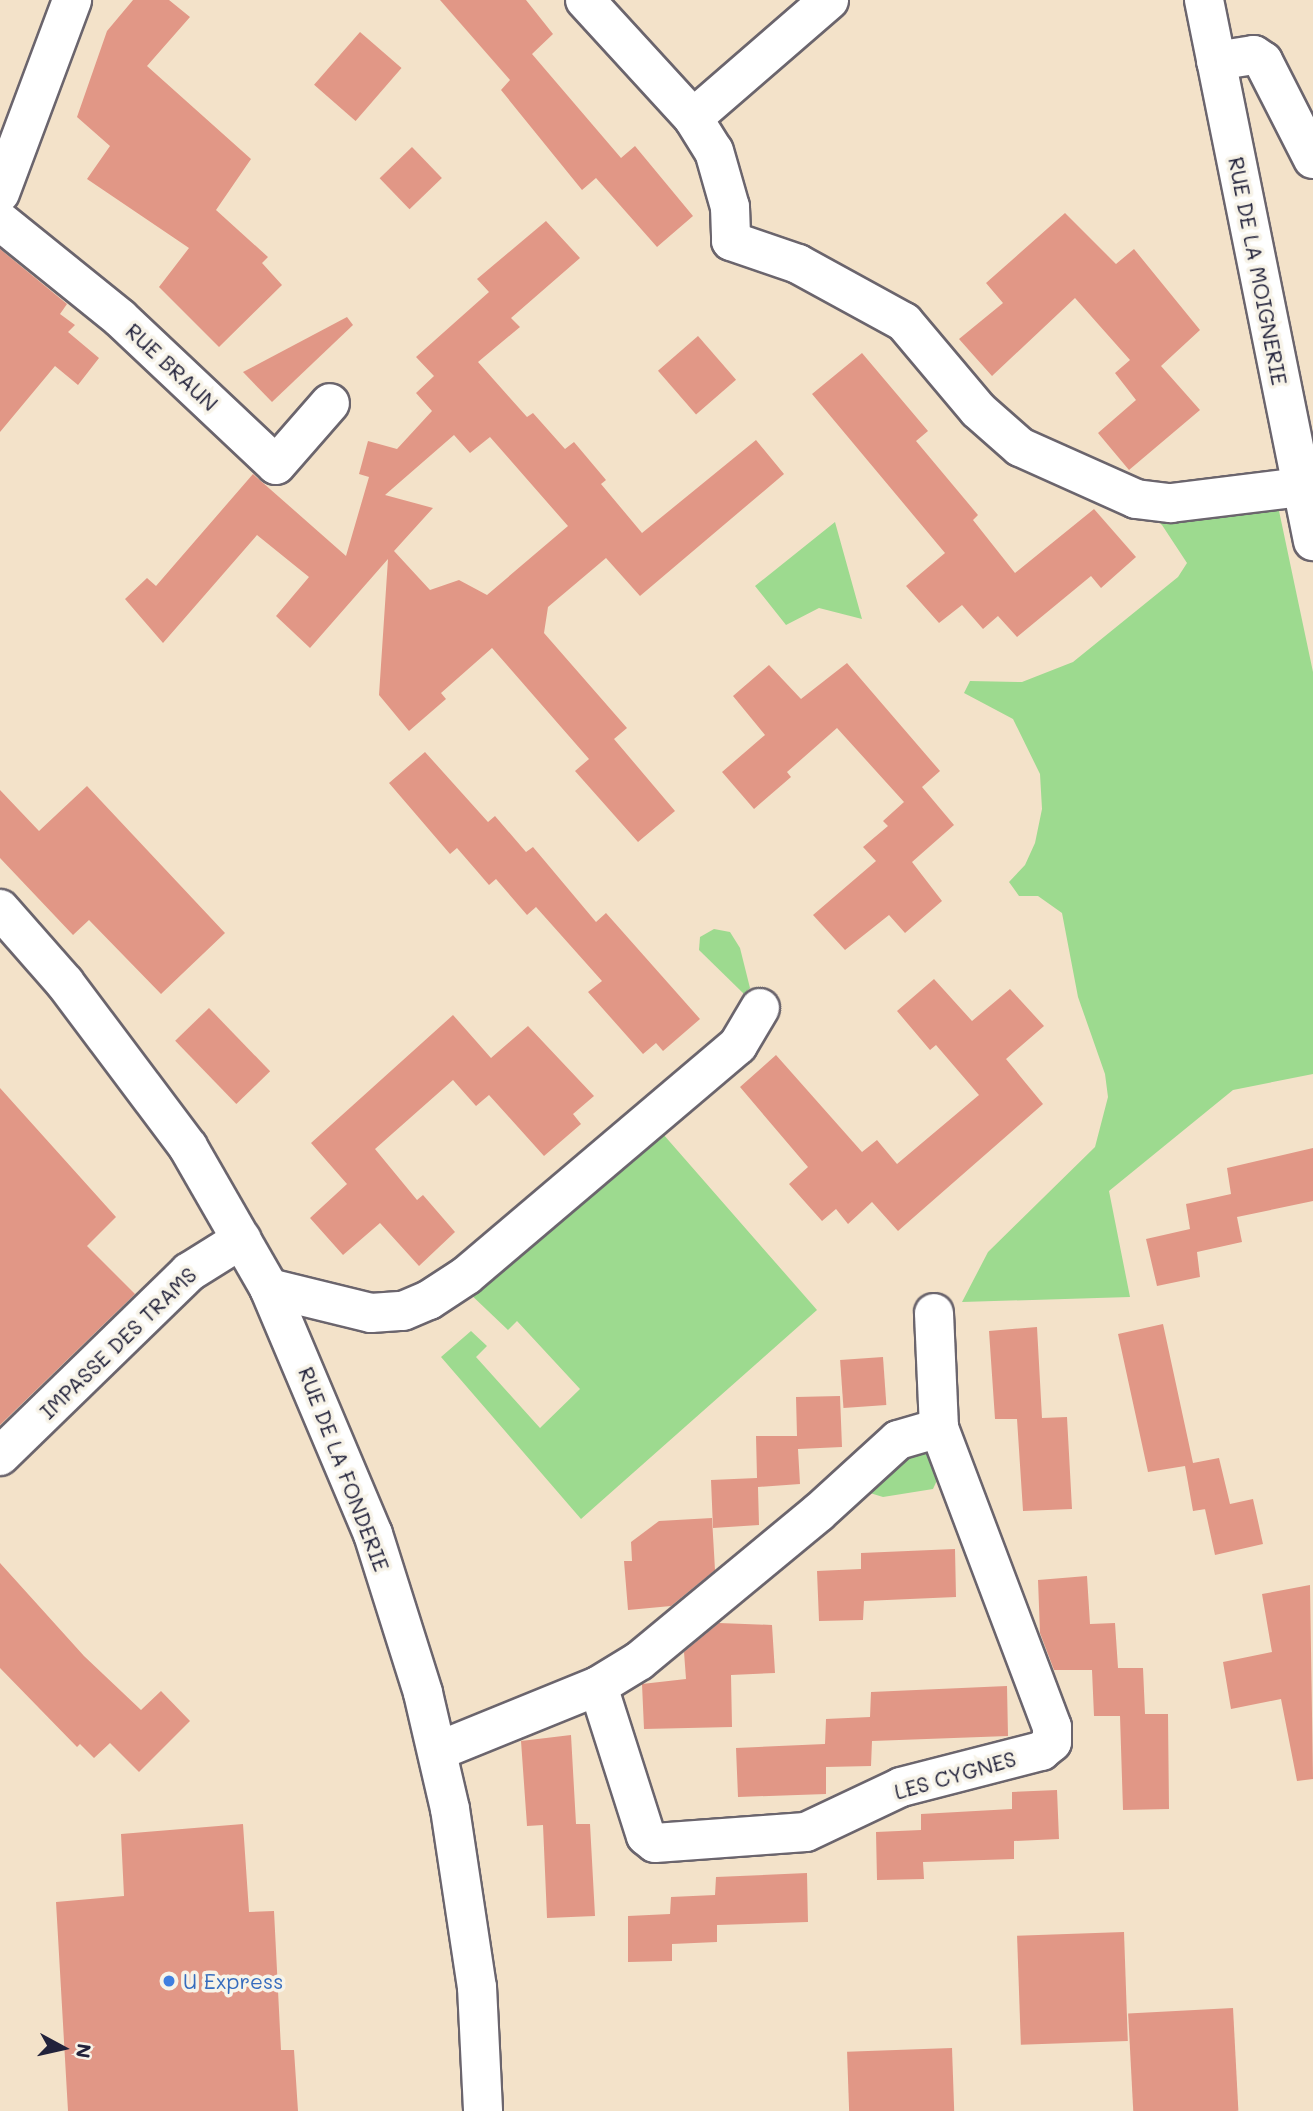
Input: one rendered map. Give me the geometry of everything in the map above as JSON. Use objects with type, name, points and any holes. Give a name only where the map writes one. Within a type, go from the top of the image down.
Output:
[{"type":"street","points":[[0,193],[72,0]]},
{"type":"street","points":[[585,0],[693,118],[720,161],[730,207],[731,241],[798,264],[904,322],[978,410],[1020,447],[1060,469],[1136,499],[1309,518]]},
{"type":"street","points":[[693,118],[829,0]]},
{"type":"street","name":"RUE DE LA MOIGNERIE","points":[[1203,0],[1309,518]]},
{"type":"street","points":[[1216,61],[1254,55],[1263,61],[1313,159]]},
{"type":"street","name":"RUE BRAUN","points":[[0,221],[120,318],[276,465],[330,403]]},
{"type":"street","name":"RUE DE LA FONDERIE","points":[[0,909],[65,983],[188,1147],[269,1288],[373,1534],[438,1751],[477,1987],[483,2111]]},
{"type":"street","points":[[269,1288],[371,1313],[402,1311],[429,1300],[477,1267],[738,1045],[760,1008]]},
{"type":"street","name":"IMPASSE DES TRAMS","points":[[0,1456],[188,1272],[242,1239]]},
{"type":"street","name":"LES CYGNES","points":[[598,1686],[646,1836],[655,1843],[806,1832],[919,1781],[1041,1751],[1052,1742],[1052,1727],[939,1428],[934,1313]]},
{"type":"street","points":[[438,1751],[598,1686],[639,1661],[744,1575],[898,1440],[939,1428]]},
{"type":"green space","points":[[1278,506],[1313,672],[1313,1074],[1233,1090],[1109,1191],[1130,1297],[962,1302],[988,1252],[1095,1147],[1108,1097],[1105,1074],[1078,997],[1062,913],[1038,896],[1019,896],[1009,882],[1025,865],[1035,843],[1042,809],[1040,774],[1013,719],[964,693],[970,681],[1022,682],[1073,662],[1178,577],[1187,563],[1162,525],[1146,511]]},
{"type":"green space","points":[[835,522],[862,619],[819,608],[786,625],[755,586]]},
{"type":"green space","points":[[714,929],[730,932],[740,948],[750,988],[744,994],[699,950],[700,937]]},
{"type":"green space","points":[[656,1126],[817,1310],[581,1519],[441,1357],[471,1331],[487,1346],[476,1357],[540,1428],[580,1389],[517,1321],[508,1330],[466,1290]]},
{"type":"green space","points":[[922,1449],[932,1456],[939,1476],[933,1489],[883,1497],[870,1493],[866,1487],[870,1478]]},
{"type":"building","points":[[133,0],[169,0],[190,17],[147,66],[251,159],[216,210],[268,257],[262,263],[282,285],[219,347],[159,287],[189,248],[87,179],[110,146],[77,117],[107,31]]},
{"type":"building","points":[[440,0],[526,0],[553,34],[532,54],[621,158],[635,146],[693,216],[657,247],[596,178],[582,190],[501,90],[510,80]]},
{"type":"building","points":[[360,32],[402,68],[356,121],[314,85]]},
{"type":"building","points":[[412,147],[442,178],[410,209],[380,178]]},
{"type":"building","points":[[1065,213],[1116,264],[1134,249],[1200,330],[1161,366],[1200,410],[1129,470],[1098,433],[1136,400],[1115,373],[1130,360],[1075,298],[992,376],[959,339],[1003,303],[986,283]]},
{"type":"building","points":[[546,221],[580,258],[511,318],[520,327],[478,362],[527,417],[533,413],[565,449],[574,442],[606,480],[601,484],[642,533],[756,440],[784,474],[640,596],[606,558],[548,607],[544,633],[627,728],[614,739],[675,811],[638,842],[575,771],[589,759],[492,648],[441,693],[446,699],[409,731],[379,695],[388,559],[310,648],[276,616],[309,577],[257,535],[163,643],[125,599],[147,578],[156,586],[253,474],[346,556],[369,477],[359,474],[368,441],[397,449],[432,411],[416,393],[434,376],[416,357],[489,292],[477,279]],"holes":[[[454,435],[470,453],[490,437],[568,526],[487,595],[459,580],[430,590],[394,551],[433,508],[385,495]]]},
{"type":"building","points":[[0,249],[67,304],[60,314],[75,325],[68,332],[99,358],[78,385],[55,366],[0,432]]},
{"type":"building","points":[[347,317],[353,325],[272,402],[243,372]]},
{"type":"building","points":[[698,336],[736,380],[696,415],[658,371]]},
{"type":"building","points":[[862,353],[928,431],[916,441],[978,515],[973,520],[1015,573],[1094,509],[1136,557],[1101,588],[1091,576],[1017,637],[998,616],[983,629],[962,605],[939,623],[906,586],[945,553],[812,394]]},
{"type":"building","points":[[847,663],[940,771],[922,787],[954,825],[912,862],[942,901],[905,933],[889,915],[845,950],[813,915],[876,861],[863,847],[888,826],[883,821],[904,802],[837,728],[787,772],[791,777],[754,809],[722,772],[765,735],[733,696],[769,665],[801,699]]},
{"type":"building","points":[[425,752],[488,822],[495,816],[526,852],[533,847],[596,922],[606,913],[700,1019],[663,1051],[656,1043],[643,1054],[588,992],[602,981],[536,907],[527,915],[496,879],[489,885],[457,848],[450,854],[389,783]]},
{"type":"building","points":[[87,786],[225,933],[161,994],[89,920],[73,935],[0,858],[0,790],[39,831]]},
{"type":"building","points":[[934,979],[972,1021],[1010,989],[1044,1026],[1006,1059],[1043,1104],[898,1231],[872,1202],[848,1224],[836,1209],[822,1221],[789,1184],[808,1167],[740,1087],[776,1055],[862,1152],[877,1140],[897,1164],[979,1095],[936,1045],[930,1050],[897,1011]]},
{"type":"building","points":[[209,1008],[270,1071],[236,1104],[175,1041]]},
{"type":"building","points":[[453,1015],[491,1058],[528,1026],[594,1096],[573,1114],[581,1124],[544,1156],[489,1095],[476,1106],[453,1080],[375,1149],[417,1200],[423,1195],[455,1232],[419,1266],[380,1223],[343,1255],[310,1218],[347,1184],[311,1143]]},
{"type":"building","points":[[0,1088],[116,1217],[87,1246],[135,1294],[0,1425]]},
{"type":"building","points":[[1313,1148],[1313,1201],[1237,1217],[1242,1242],[1197,1252],[1200,1277],[1157,1286],[1146,1239],[1190,1229],[1186,1204],[1231,1194],[1227,1168]]},
{"type":"building","points":[[1163,1324],[1193,1463],[1219,1458],[1230,1504],[1253,1499],[1263,1544],[1215,1555],[1205,1509],[1193,1511],[1185,1466],[1148,1472],[1118,1334]]},
{"type":"building","points":[[1037,1327],[1042,1418],[1067,1417],[1072,1509],[1023,1511],[1017,1419],[995,1419],[989,1331]]},
{"type":"building","points":[[883,1357],[886,1405],[843,1408],[840,1360]]},
{"type":"building","points":[[840,1396],[842,1447],[798,1449],[800,1484],[758,1487],[759,1525],[713,1528],[711,1480],[757,1478],[756,1436],[797,1436],[796,1397]]},
{"type":"building","points":[[712,1518],[715,1570],[671,1606],[628,1610],[624,1561],[632,1561],[631,1542],[659,1521]]},
{"type":"building","points":[[955,1549],[956,1597],[864,1601],[863,1620],[819,1621],[817,1571],[861,1569],[861,1553]]},
{"type":"building","points":[[0,1563],[84,1656],[141,1710],[161,1691],[190,1721],[139,1772],[110,1743],[94,1758],[80,1744],[77,1747],[0,1668]]},
{"type":"building","points":[[1087,1576],[1090,1624],[1115,1623],[1118,1668],[1143,1668],[1145,1714],[1168,1714],[1169,1809],[1123,1810],[1120,1716],[1094,1716],[1092,1670],[1054,1670],[1040,1633],[1038,1580]]},
{"type":"building","points":[[1310,1585],[1313,1779],[1297,1781],[1281,1699],[1231,1709],[1223,1662],[1272,1652],[1262,1594]]},
{"type":"building","points":[[719,1623],[772,1625],[775,1673],[731,1675],[732,1727],[644,1729],[642,1684],[686,1679],[684,1652]]},
{"type":"building","points":[[1007,1686],[1008,1736],[872,1741],[871,1766],[826,1767],[826,1794],[738,1797],[736,1748],[825,1744],[826,1719],[870,1717],[871,1692]]},
{"type":"building","points":[[571,1735],[576,1824],[590,1824],[595,1916],[547,1918],[543,1825],[527,1826],[521,1741]]},
{"type":"building","points":[[1057,1790],[1059,1839],[1014,1841],[1014,1859],[923,1862],[924,1879],[877,1880],[876,1832],[921,1830],[921,1814],[1012,1809],[1012,1792]]},
{"type":"building","name":"U Express","points":[[243,1824],[249,1912],[274,1911],[281,2050],[294,2050],[298,2111],[68,2111],[56,1902],[124,1896],[121,1834]]},
{"type":"building","points":[[807,1873],[808,1922],[717,1925],[717,1942],[672,1944],[672,1961],[628,1962],[628,1916],[670,1914],[671,1897],[715,1895],[716,1877]]},
{"type":"building","points":[[1124,1932],[1128,2041],[1021,2045],[1017,1936]]},
{"type":"building","points":[[1233,2008],[1238,2111],[1133,2111],[1128,2013]]},
{"type":"building","points":[[952,2048],[954,2111],[849,2111],[847,2052]]},
{"type":"place","name":"U Express","points":[[169,1981]]}]
